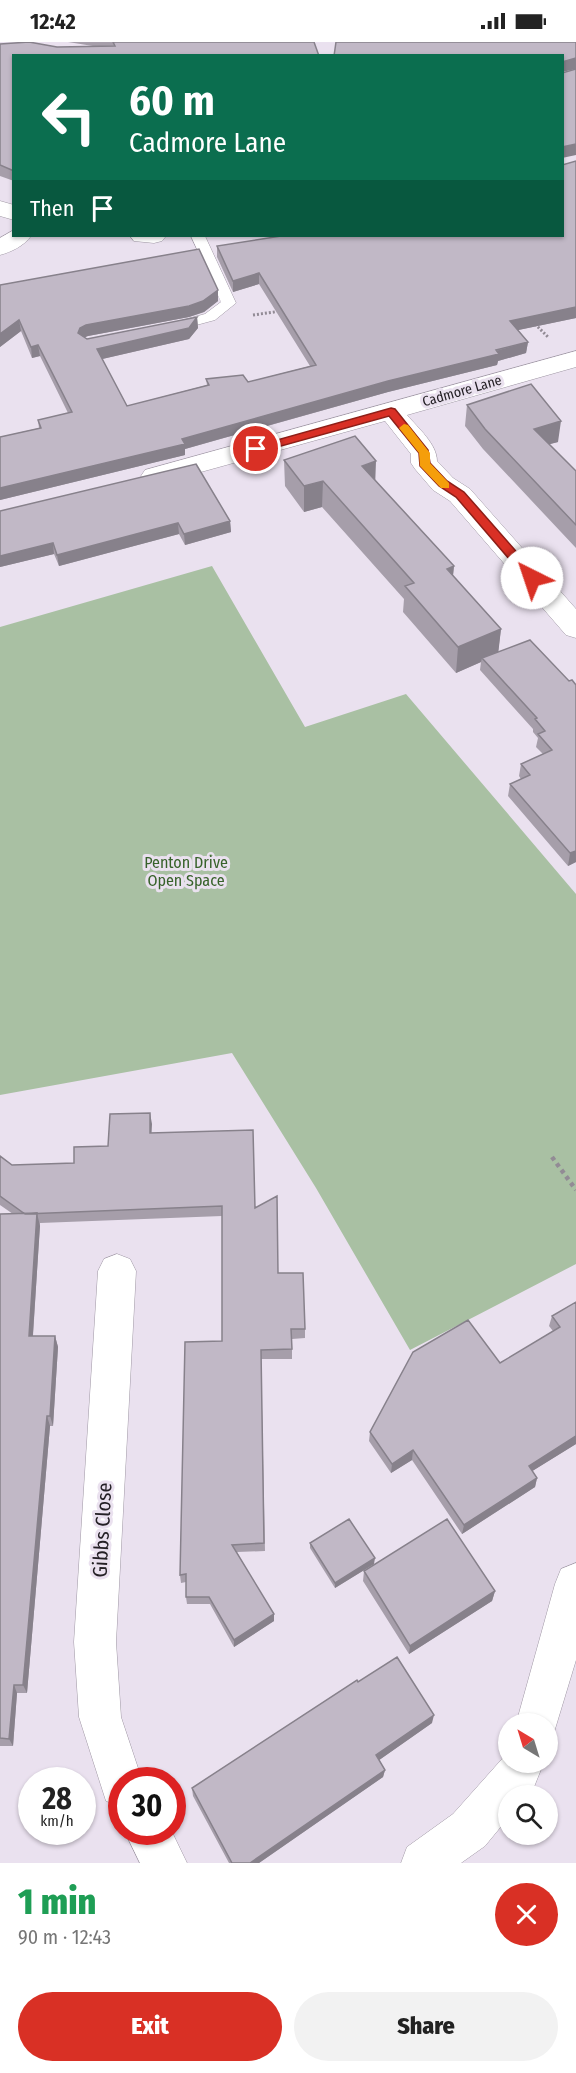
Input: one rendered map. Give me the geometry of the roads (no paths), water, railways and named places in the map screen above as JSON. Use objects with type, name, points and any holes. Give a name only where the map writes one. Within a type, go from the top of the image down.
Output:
[{"type":"street","points":[[0,248],[17,237]]},
{"type":"street","name":"Cadmore Lane","points":[[126,482],[391,412],[573,360]]},
{"type":"street","points":[[391,412],[424,453],[424,464],[443,484],[460,495],[576,628]]},
{"type":"street","name":"Gibbs Close","points":[[116,1767],[100,1717],[96,1642],[117,1271]]},
{"type":"street","points":[[540,1713],[576,1584]]},
{"type":"street","points":[[423,1863],[469,1830],[518,1773]]},
{"type":"street","points":[[155,1845],[165,1863]]},
{"type":"lane","points":[[158,330],[210,317],[229,303],[198,237]]},
{"type":"park label","name":"Penton Drive Open Space","points":[[186,871]]}]
